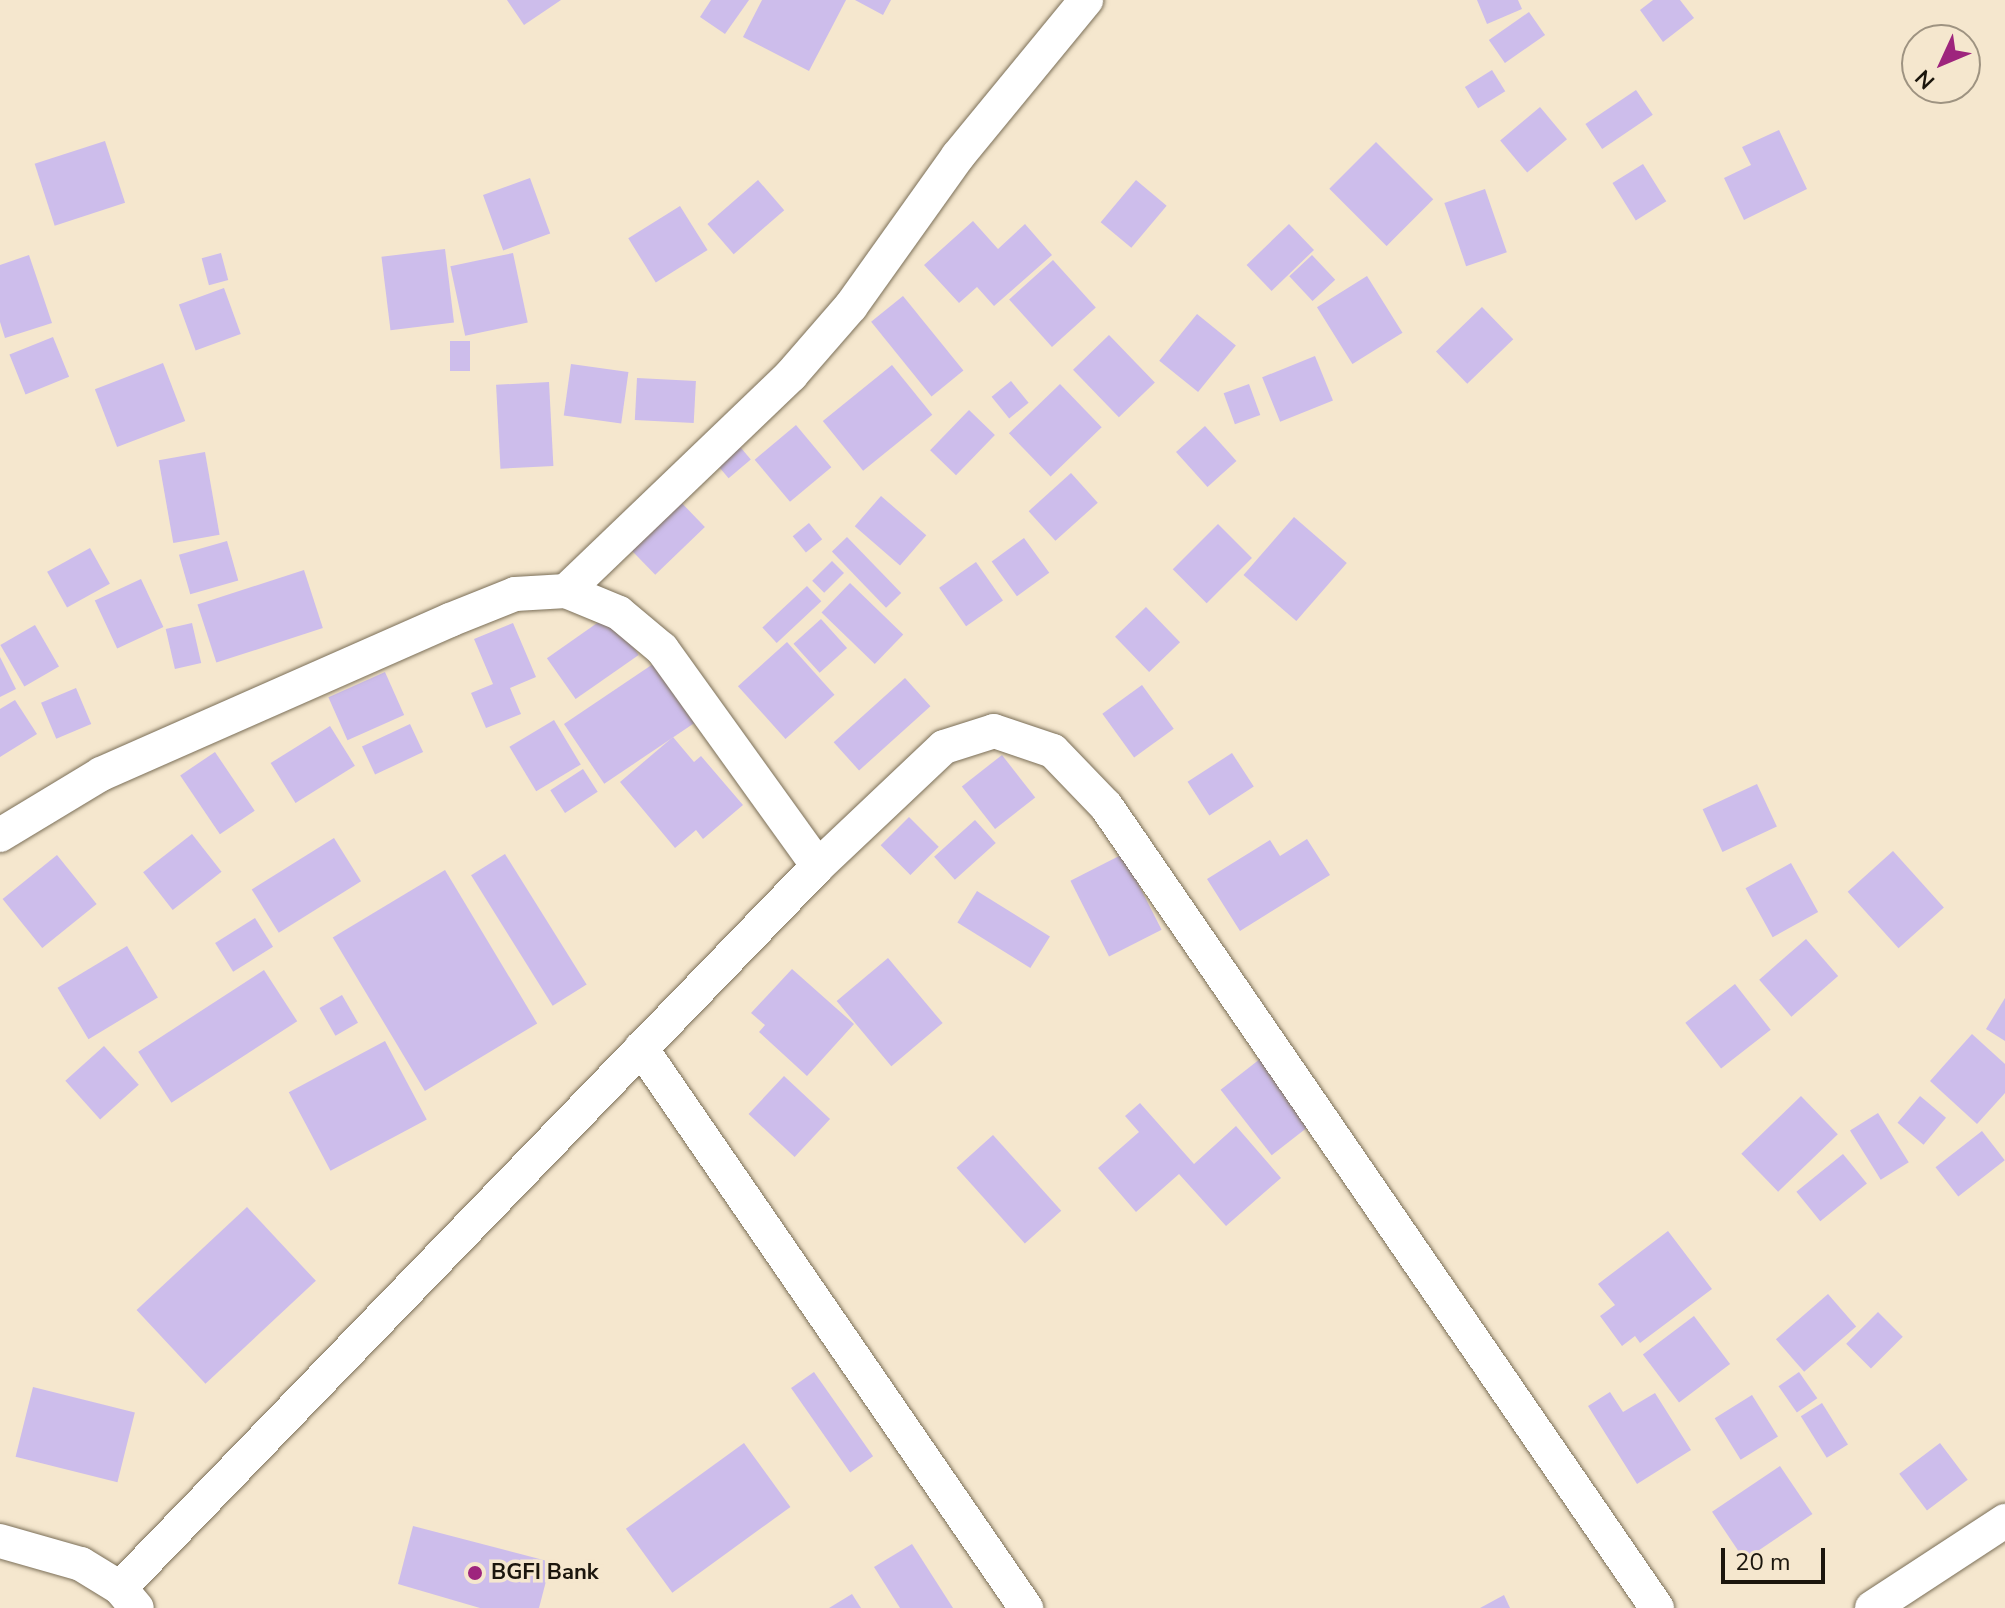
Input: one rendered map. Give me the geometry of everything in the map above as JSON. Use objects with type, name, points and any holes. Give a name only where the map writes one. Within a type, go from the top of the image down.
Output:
[{"type":"street","points":[[566,591],[791,375],[851,306],[958,156],[1086,0]]},
{"type":"street","points":[[0,835],[101,774],[450,620],[515,594],[566,591],[619,613],[662,649],[818,866]]},
{"type":"street","points":[[0,1541],[81,1564],[128,1598],[641,1048],[818,866],[944,747],[994,731],[1053,751],[1106,806],[1657,1608]]},
{"type":"street","points":[[641,1048],[1026,1608]]},
{"type":"street","points":[[1872,1608],[2005,1521]]},
{"type":"building","points":[[507,0],[561,0],[524,25]]},
{"type":"building","points":[[711,0],[749,0],[725,34],[700,17]]},
{"type":"building","points":[[762,0],[846,0],[809,71],[743,37]]},
{"type":"building","points":[[855,0],[891,0],[883,15]]},
{"type":"building","points":[[1477,0],[1518,0],[1522,9],[1487,24]]},
{"type":"building","points":[[1653,0],[1680,0],[1694,18],[1663,42],[1640,10]]},
{"type":"building","points":[[1529,12],[1545,35],[1505,63],[1489,40]]},
{"type":"building","points":[[1492,70],[1505,91],[1478,108],[1465,87]]},
{"type":"building","points":[[1636,90],[1653,115],[1602,149],[1585,124]]},
{"type":"building","points":[[1540,107],[1567,139],[1527,173],[1500,140]]},
{"type":"building","points":[[1779,130],[1807,189],[1744,220],[1724,178],[1751,165],[1742,147]]},
{"type":"building","points":[[105,141],[125,203],[55,226],[35,164]]},
{"type":"building","points":[[1376,142],[1433,199],[1387,246],[1329,189]]},
{"type":"building","points":[[1643,164],[1666,201],[1636,220],[1612,183]]},
{"type":"building","points":[[530,178],[550,233],[503,251],[483,195]]},
{"type":"building","points":[[758,180],[784,210],[734,254],[707,224]]},
{"type":"building","points":[[1136,180],[1167,206],[1131,248],[1101,222]]},
{"type":"building","points":[[1485,189],[1507,252],[1466,266],[1444,203]]},
{"type":"building","points":[[680,206],[708,250],[656,282],[628,238]]},
{"type":"building","points":[[973,221],[998,249],[1025,224],[1052,255],[994,306],[977,287],[959,303],[924,265]]},
{"type":"building","points":[[1289,224],[1314,250],[1272,291],[1247,265]]},
{"type":"building","points":[[445,249],[454,322],[390,330],[381,257]]},
{"type":"building","points":[[221,253],[228,280],[209,285],[202,258]]},
{"type":"building","points":[[513,253],[528,322],[465,336],[450,266]]},
{"type":"building","points":[[29,255],[52,323],[5,338],[0,322],[0,265]]},
{"type":"building","points":[[1312,255],[1335,280],[1313,301],[1289,276]]},
{"type":"building","points":[[1053,260],[1096,308],[1052,347],[1009,299]]},
{"type":"building","points":[[1367,276],[1403,333],[1352,364],[1317,307]]},
{"type":"building","points":[[224,288],[241,334],[196,350],[179,304]]},
{"type":"building","points":[[903,296],[963,371],[932,396],[871,322]]},
{"type":"building","points":[[1482,307],[1513,339],[1467,384],[1436,351]]},
{"type":"building","points":[[1197,314],[1236,345],[1198,392],[1159,361]]},
{"type":"building","points":[[1109,335],[1155,382],[1119,417],[1073,370]]},
{"type":"building","points":[[53,337],[69,377],[26,394],[9,355]]},
{"type":"building","points":[[450,341],[470,341],[470,371],[450,371]]},
{"type":"building","points":[[1315,356],[1333,401],[1280,422],[1262,377]]},
{"type":"building","points":[[163,363],[185,421],[117,447],[95,389]]},
{"type":"building","points":[[571,364],[628,372],[621,424],[564,415]]},
{"type":"building","points":[[892,365],[932,415],[863,471],[823,421]]},
{"type":"building","points":[[637,378],[696,381],[694,423],[635,420]]},
{"type":"building","points":[[1011,381],[1029,403],[1009,418],[992,397]]},
{"type":"building","points":[[549,382],[553,466],[500,469],[496,385]]},
{"type":"building","points":[[1060,384],[1102,427],[1051,476],[1009,433]]},
{"type":"building","points":[[1249,384],[1260,415],[1235,424],[1224,393]]},
{"type":"building","points":[[969,410],[995,435],[956,475],[930,450]]},
{"type":"building","points":[[796,425],[831,467],[790,502],[755,460]]},
{"type":"building","points":[[1205,426],[1236,461],[1207,487],[1176,452]]},
{"type":"building","points":[[736,442],[751,460],[729,478],[714,461]]},
{"type":"building","points":[[205,452],[220,535],[173,543],[159,460]]},
{"type":"building","points":[[1071,473],[1098,503],[1055,541],[1029,511]]},
{"type":"building","points":[[675,496],[705,527],[655,575],[625,544]]},
{"type":"building","points":[[881,496],[926,535],[900,566],[855,526]]},
{"type":"building","points":[[1294,517],[1347,563],[1296,621],[1243,575]]},
{"type":"building","points":[[809,523],[822,539],[806,553],[793,536]]},
{"type":"building","points":[[1218,524],[1252,558],[1207,603],[1173,569]]},
{"type":"building","points":[[847,537],[901,593],[886,608],[832,552]]},
{"type":"building","points":[[1024,538],[1049,573],[1017,596],[992,562]]},
{"type":"building","points":[[227,541],[238,580],[190,594],[179,555]]},
{"type":"building","points":[[90,548],[110,584],[67,608],[47,572]]},
{"type":"building","points":[[832,561],[844,573],[824,593],[812,581]]},
{"type":"building","points":[[976,562],[1003,601],[966,626],[939,588]]},
{"type":"building","points":[[304,570],[323,628],[216,663],[197,605]]},
{"type":"building","points":[[141,579],[163,627],[117,649],[95,601]]},
{"type":"building","points":[[850,583],[903,634],[875,664],[822,612]]},
{"type":"building","points":[[807,586],[821,601],[777,643],[762,628]]},
{"type":"building","points":[[1146,607],[1180,642],[1149,672],[1115,637]]},
{"type":"building","points":[[610,614],[639,655],[576,699],[547,658]]},
{"type":"building","points":[[821,619],[847,648],[820,673],[794,644]]},
{"type":"building","points":[[192,623],[201,663],[175,669],[166,629]]},
{"type":"building","points":[[513,623],[536,677],[510,688],[521,714],[486,728],[471,693],[493,684],[474,639]]},
{"type":"building","points":[[35,625],[59,667],[24,687],[0,645]]},
{"type":"building","points":[[787,642],[835,695],[785,739],[738,686]]},
{"type":"building","points":[[0,657],[16,689],[0,697]]},
{"type":"building","points":[[656,662],[696,722],[604,784],[564,724]]},
{"type":"building","points":[[385,672],[404,715],[347,740],[328,697]]},
{"type":"building","points":[[905,678],[930,706],[859,770],[834,742]]},
{"type":"building","points":[[1142,685],[1174,729],[1134,757],[1102,714]]},
{"type":"building","points":[[76,688],[91,724],[56,739],[41,703]]},
{"type":"building","points":[[15,700],[37,734],[0,757],[0,709]]},
{"type":"building","points":[[554,720],[581,765],[536,791],[509,747]]},
{"type":"building","points":[[410,724],[423,752],[375,774],[362,746]]},
{"type":"building","points":[[330,726],[355,766],[296,803],[271,763]]},
{"type":"building","points":[[673,737],[694,762],[701,756],[743,805],[703,839],[696,830],[675,848],[620,782]]},
{"type":"building","points":[[215,752],[255,811],[220,834],[180,775]]},
{"type":"building","points":[[1232,753],[1254,787],[1209,815],[1188,782]]},
{"type":"building","points":[[1002,755],[1035,798],[995,829],[962,786]]},
{"type":"building","points":[[583,769],[598,792],[565,813],[550,790]]},
{"type":"building","points":[[1757,784],[1777,827],[1722,852],[1703,809]]},
{"type":"building","points":[[909,817],[939,847],[910,875],[881,845]]},
{"type":"building","points":[[975,820],[996,843],[955,880],[934,857]]},
{"type":"building","points":[[192,834],[222,872],[173,910],[143,872]]},
{"type":"building","points":[[334,838],[361,881],[279,933],[252,889]]},
{"type":"building","points":[[1307,839],[1330,875],[1240,931],[1207,879],[1270,840],[1280,856]]},
{"type":"building","points":[[1893,851],[1944,907],[1899,948],[1848,892]]},
{"type":"building","points":[[505,854],[587,985],[553,1006],[471,875]]},
{"type":"building","points":[[1123,854],[1162,930],[1109,957],[1070,881]]},
{"type":"building","points":[[57,855],[97,904],[42,948],[3,899]]},
{"type":"building","points":[[1791,863],[1818,912],[1773,937],[1746,888]]},
{"type":"building","points":[[445,870],[537,1023],[425,1091],[333,937]]},
{"type":"building","points":[[977,891],[1050,937],[1030,968],[957,922]]},
{"type":"building","points":[[255,918],[273,947],[233,972],[215,943]]},
{"type":"building","points":[[1806,939],[1838,976],[1791,1017],[1759,980]]},
{"type":"building","points":[[127,946],[158,997],[88,1039],[58,988]]},
{"type":"building","points":[[888,958],[943,1023],[891,1066],[837,1001]]},
{"type":"building","points":[[792,969],[854,1024],[807,1076],[759,1032],[765,1025],[751,1013]]},
{"type":"building","points":[[264,970],[297,1021],[171,1103],[138,1052]]},
{"type":"building","points":[[1735,984],[1771,1030],[1721,1068],[1685,1023]]},
{"type":"building","points":[[342,995],[358,1023],[335,1036],[319,1008]]},
{"type":"building","points":[[2005,998],[2005,1041],[1986,1029]]},
{"type":"building","points":[[1972,1034],[2005,1064],[2005,1093],[1977,1124],[1930,1081]]},
{"type":"building","points":[[385,1041],[427,1120],[331,1171],[289,1092]]},
{"type":"building","points":[[104,1046],[139,1085],[100,1119],[65,1081]]},
{"type":"building","points":[[1260,1059],[1311,1124],[1272,1155],[1221,1090]]},
{"type":"building","points":[[784,1076],[830,1119],[795,1157],[749,1114]]},
{"type":"building","points":[[1801,1096],[1838,1134],[1778,1192],[1741,1154]]},
{"type":"building","points":[[1920,1096],[1946,1118],[1924,1145],[1898,1123]]},
{"type":"building","points":[[1140,1103],[1194,1164],[1236,1126],[1281,1178],[1226,1226],[1179,1174],[1136,1212],[1098,1168],[1139,1132],[1125,1116]]},
{"type":"building","points":[[1878,1113],[1909,1162],[1881,1180],[1850,1130]]},
{"type":"building","points":[[1982,1131],[2005,1160],[1958,1196],[1936,1167]]},
{"type":"building","points":[[993,1135],[1061,1211],[1025,1244],[957,1168]]},
{"type":"building","points":[[1843,1154],[1867,1184],[1820,1221],[1796,1192]]},
{"type":"building","points":[[247,1207],[316,1281],[205,1384],[137,1310]]},
{"type":"building","points":[[1668,1231],[1712,1289],[1640,1343],[1635,1336],[1622,1346],[1600,1316],[1615,1305],[1598,1284]]},
{"type":"building","points":[[1828,1294],[1856,1326],[1804,1372],[1776,1339]]},
{"type":"building","points":[[1878,1312],[1903,1337],[1871,1369],[1846,1344]]},
{"type":"building","points":[[1694,1316],[1730,1364],[1679,1402],[1643,1355]]},
{"type":"building","points":[[814,1372],[873,1456],[850,1472],[791,1388]]},
{"type":"building","points":[[1799,1372],[1817,1398],[1797,1413],[1779,1386]]},
{"type":"building","points":[[33,1387],[135,1412],[117,1482],[16,1457]]},
{"type":"building","points":[[1610,1392],[1623,1412],[1655,1393],[1691,1450],[1637,1484],[1588,1406]]},
{"type":"building","points":[[1752,1395],[1778,1437],[1741,1460],[1715,1418]]},
{"type":"building","points":[[1822,1403],[1848,1445],[1827,1458],[1801,1416]]},
{"type":"building","points":[[744,1443],[790,1507],[672,1593],[626,1529]]},
{"type":"building","points":[[1940,1443],[1968,1480],[1927,1510],[1899,1474]]},
{"type":"building","points":[[1780,1466],[1812,1514],[1744,1560],[1712,1512]]},
{"type":"building","name":"BGFI Bank","points":[[413,1526],[551,1562],[539,1608],[480,1608],[398,1584]]},
{"type":"building","points":[[912,1544],[953,1608],[900,1608],[874,1567]]},
{"type":"building","points":[[852,1594],[861,1608],[829,1608]]},
{"type":"building","points":[[1504,1595],[1510,1608],[1480,1608]]},
{"type":"place","name":"BGFI Bank","points":[[475,1573]]}]
